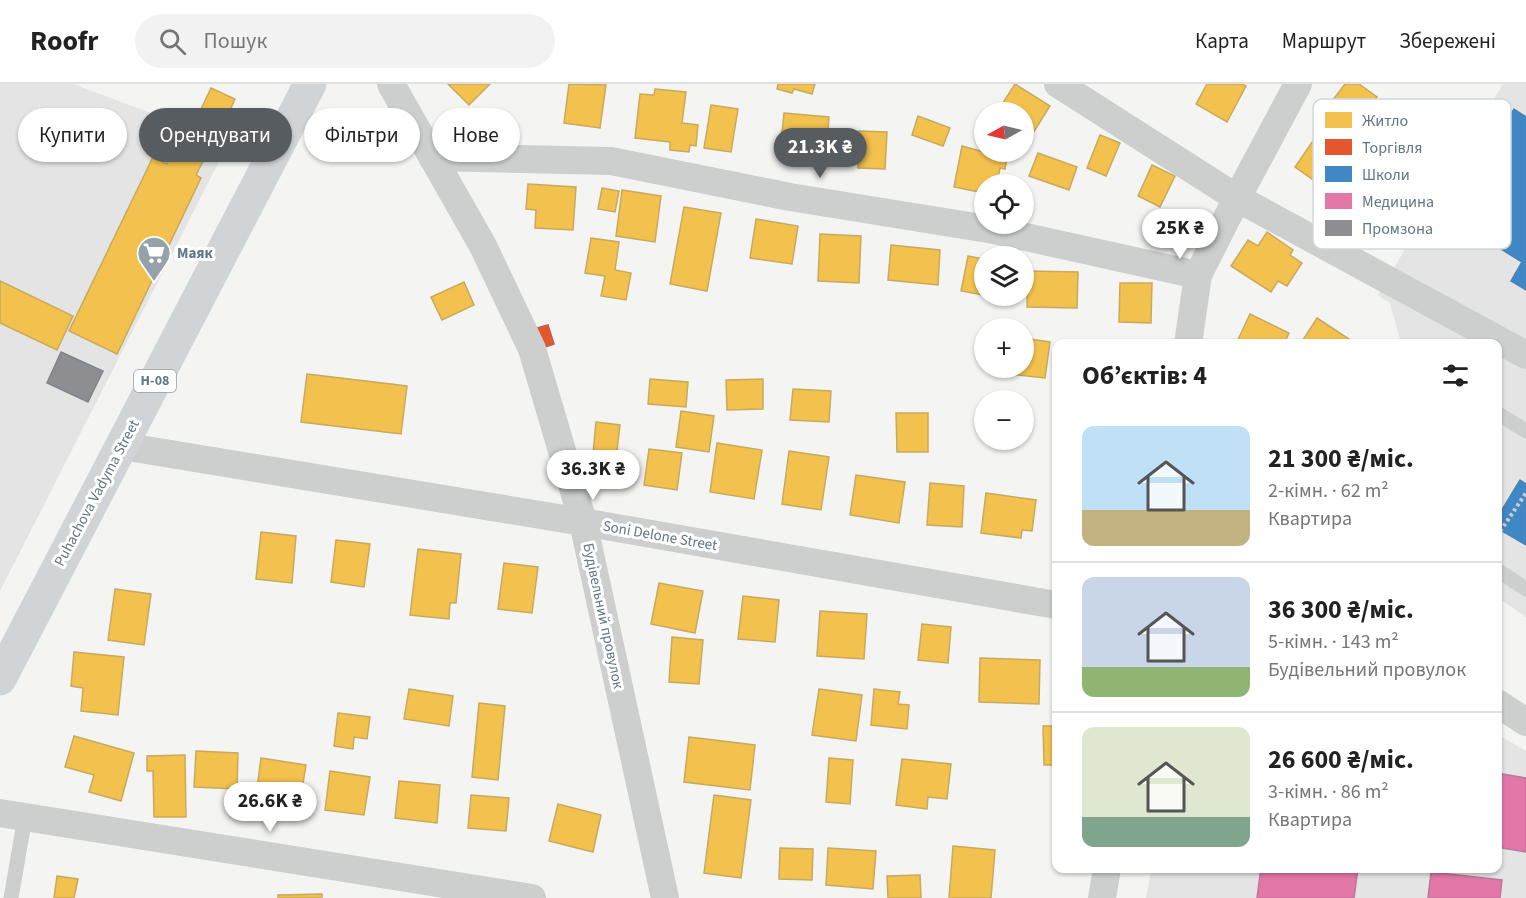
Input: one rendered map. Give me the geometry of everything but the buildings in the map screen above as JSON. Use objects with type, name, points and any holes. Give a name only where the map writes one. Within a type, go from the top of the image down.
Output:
[{"type":"main road","name":"Puhachova Vadyma Street","points":[[0,679],[310,84]]},
{"type":"street","name":"Будівельний провулок","points":[[391,84],[432,157]]},
{"type":"street","points":[[1058,84],[1237,198],[1313,239]]},
{"type":"street","points":[[1189,339],[1198,275],[1298,84]]},
{"type":"street","points":[[520,159],[610,161],[790,197],[994,230],[1198,275]]},
{"type":"street","name":"Будівельний провулок","points":[[435,162],[483,246],[532,349],[583,522],[665,898]]},
{"type":"street","points":[[1331,249],[1497,339]]},
{"type":"street","points":[[1502,342],[1526,355]]},
{"type":"street","name":"Soni Delone Street","points":[[122,446],[583,522],[1052,604]]},
{"type":"street","points":[[1502,706],[1526,722]]},
{"type":"street","points":[[12,815],[532,898]]},
{"type":"street","points":[[1102,898],[1106,873]]},
{"type":"lane","points":[[1502,416],[1526,431]]},
{"type":"lane","points":[[1502,573],[1526,589]]},
{"type":"lane","points":[[10,898],[12,815]]},
{"type":"path","points":[[1502,529],[1526,493]]},
{"type":"shaded area","points":[[0,84],[73,84],[139,109],[139,162],[219,162],[0,591]]},
{"type":"shaded area","points":[[1503,84],[1526,84],[1526,617],[1502,600],[1502,339],[1400,339],[1390,303],[1378,295],[1405,249],[1511,249],[1511,99],[1494,99]]},
{"type":"shaded area","points":[[1502,737],[1526,751],[1526,898],[1146,898],[1150,873],[1502,873]]},
{"type":"place","name":"Маяк","points":[[154,282]]}]
